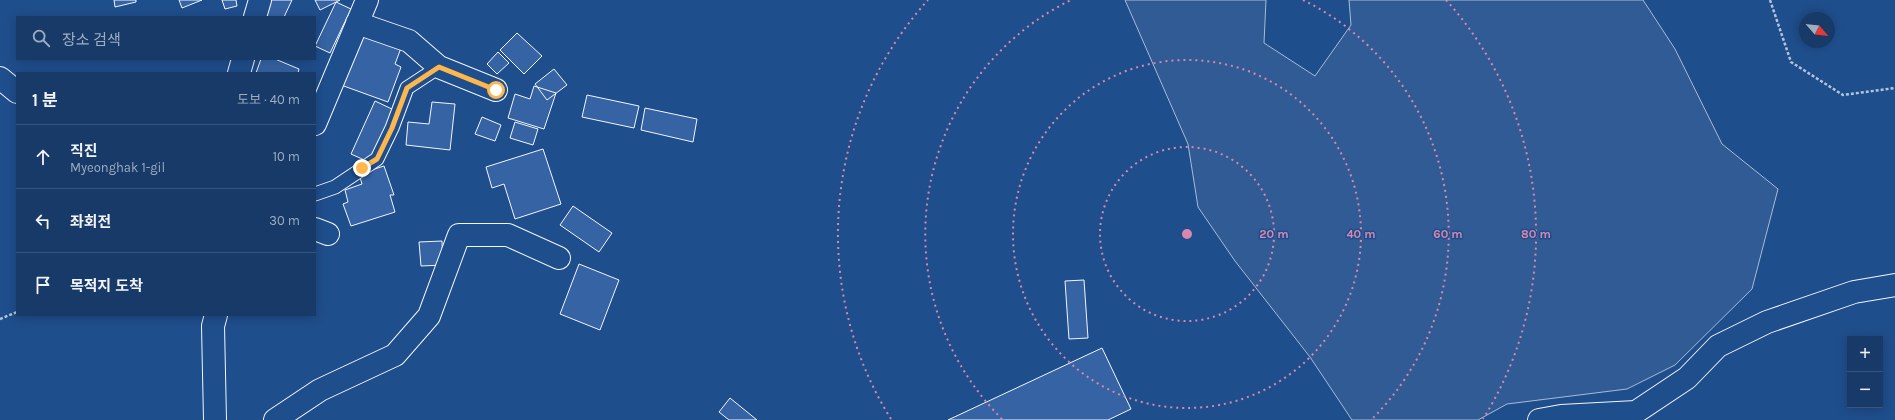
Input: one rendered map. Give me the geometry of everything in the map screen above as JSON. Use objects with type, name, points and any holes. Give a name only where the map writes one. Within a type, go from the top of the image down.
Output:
[{"type":"street","points":[[255,16],[260,0]]},
{"type":"street","points":[[316,122],[367,0]]},
{"type":"street","points":[[357,23],[409,41],[439,67],[496,90]]},
{"type":"street","points":[[239,72],[243,60]]},
{"type":"street","points":[[0,78],[16,91]]},
{"type":"street","points":[[275,420],[320,390],[395,355],[429,316],[459,235],[508,235],[558,258]]},
{"type":"street","points":[[1539,420],[1561,416],[1636,412],[1687,378],[1718,346],[1767,322],[1854,292],[1895,285]]},
{"type":"street","points":[[215,420],[213,326],[216,316]]},
{"type":"lane","points":[[316,194],[334,187],[377,159],[392,128],[407,88],[439,67]]},
{"type":"path","points":[[1770,0],[1791,62],[1843,95],[1895,88]]},
{"type":"path","points":[[0,319],[16,312]]},
{"type":"shaded area","points":[[1125,0],[1266,0],[1264,43],[1315,76],[1351,25],[1349,0],[1643,0],[1675,49],[1722,144],[1778,189],[1752,289],[1675,365],[1627,389],[1507,404],[1478,420],[1352,420],[1310,357],[1235,261],[1198,207],[1188,144]]},
{"type":"building","points":[[114,0],[136,0],[136,2],[115,7]]},
{"type":"building","points":[[179,0],[202,0],[182,8]]},
{"type":"building","points":[[222,0],[236,0],[237,6],[225,9]]},
{"type":"building","points":[[271,0],[292,0],[284,16],[263,16]]},
{"type":"building","points":[[315,0],[340,0],[320,10]]},
{"type":"building","points":[[336,2],[351,9],[330,53],[316,46]]},
{"type":"building","points":[[360,33],[401,48],[395,64],[401,67],[388,102],[341,85]]},
{"type":"building","points":[[517,33],[542,56],[524,74],[500,50]]},
{"type":"building","points":[[498,52],[509,63],[497,74],[487,64]]},
{"type":"building","points":[[261,60],[277,60],[299,69],[298,72],[256,72]]},
{"type":"building","points":[[554,69],[567,85],[547,100],[535,84]]},
{"type":"building","points":[[534,86],[556,93],[544,129],[508,118],[515,94],[530,99]]},
{"type":"building","points":[[587,95],[639,106],[634,128],[582,117]]},
{"type":"building","points":[[375,101],[394,110],[371,163],[351,154]]},
{"type":"building","points":[[432,102],[455,104],[450,150],[406,145],[408,122],[429,124]]},
{"type":"building","points":[[645,108],[697,119],[693,142],[641,130]]},
{"type":"building","points":[[482,117],[501,125],[495,141],[475,134]]},
{"type":"building","points":[[515,122],[538,129],[533,145],[510,138]]},
{"type":"building","points":[[543,149],[561,204],[515,219],[504,184],[492,188],[486,167]]},
{"type":"building","points":[[384,166],[394,195],[390,195],[395,212],[351,226],[343,204],[348,202],[345,190],[362,184],[359,174]]},
{"type":"building","points":[[573,206],[612,233],[599,252],[560,225]]},
{"type":"building","points":[[442,241],[443,265],[421,266],[419,242]]},
{"type":"building","points":[[579,264],[619,280],[600,330],[560,314]]},
{"type":"building","points":[[1084,280],[1088,338],[1069,339],[1065,281]]},
{"type":"building","points":[[1102,348],[1131,409],[1108,420],[948,420]]},
{"type":"building","points":[[730,398],[757,420],[729,420],[719,412]]},
{"type":"route","points":[[362,168],[377,159],[392,128],[407,88],[426,77],[439,67],[496,90]]}]
